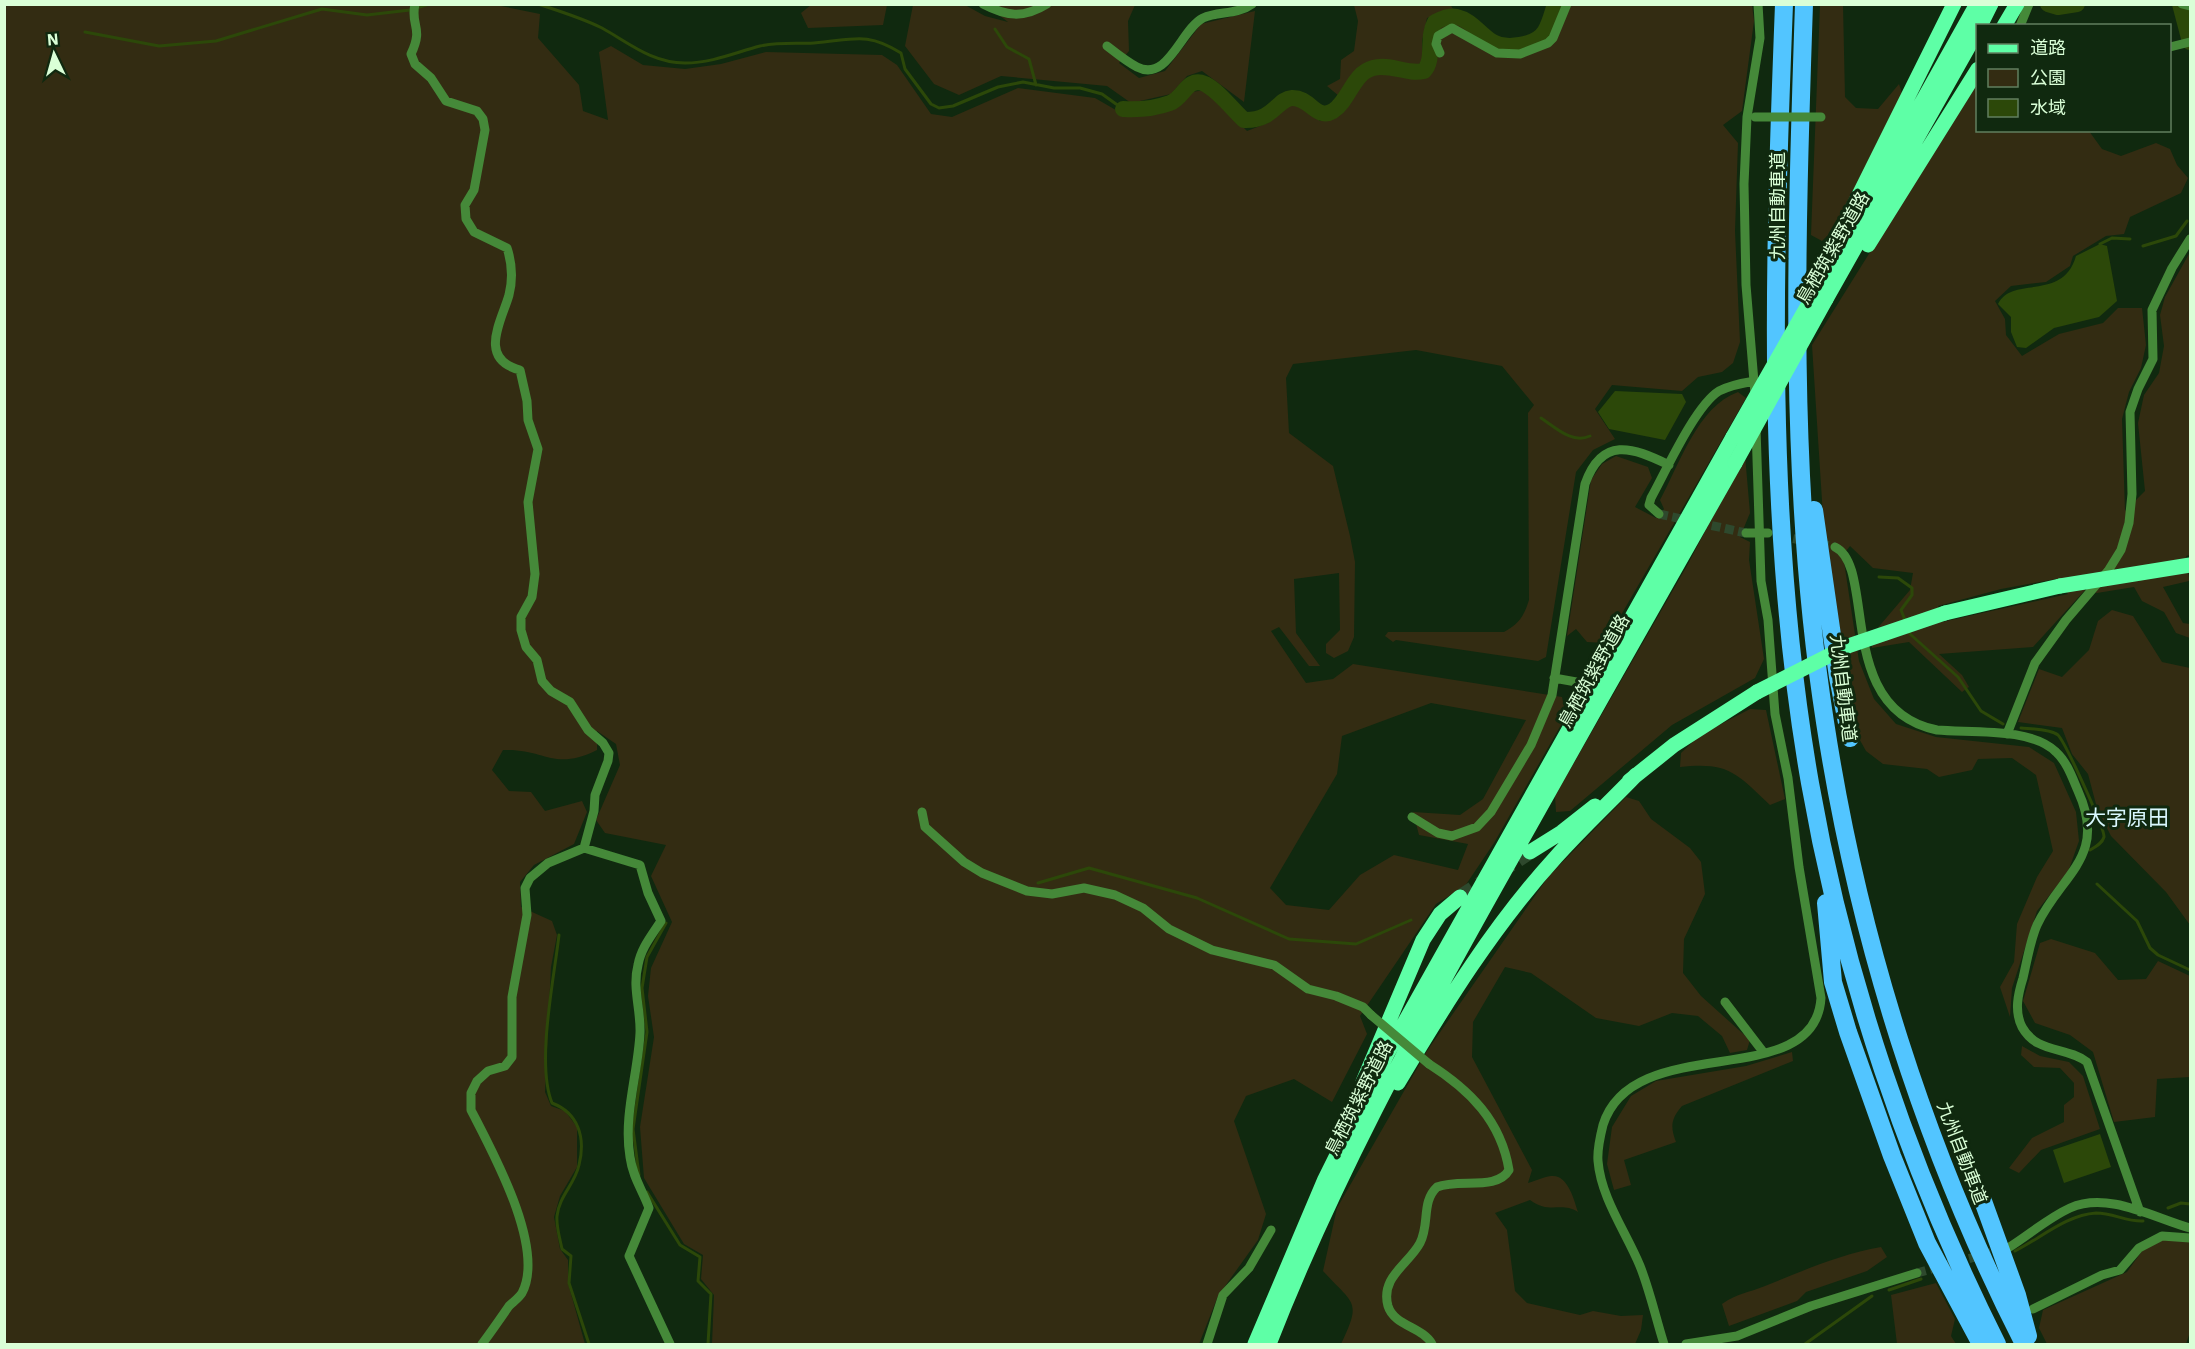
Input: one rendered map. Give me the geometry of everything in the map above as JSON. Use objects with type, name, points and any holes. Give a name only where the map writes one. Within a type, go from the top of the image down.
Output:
[{"type":"highway","name":"九州自動車道","points":[[1784,4],[1779,169],[1777,409],[1793,651],[1802,731],[1821,838],[1846,945],[1904,1128],[1947,1239],[1997,1344]]},
{"type":"highway","name":"九州自動車道","points":[[1804,4],[1799,137],[1797,380],[1804,521],[1824,720],[1869,934],[1901,1043],[1943,1167],[1996,1290],[2024,1344]]},
{"type":"highway","points":[[1797,380],[1838,677],[1850,738]]},
{"type":"highway","points":[[1821,838],[1833,982],[1848,1032],[1892,1156],[1927,1243],[1981,1344]]},
{"type":"highway","points":[[1983,1202],[2017,1294],[2030,1344]]},
{"type":"main road","points":[[1838,254],[1849,216],[1954,4]]},
{"type":"main road","name":"鳥栖筑紫野道路","points":[[1269,1344],[1344,1155],[1388,1052],[1977,4]]},
{"type":"main road","points":[[1981,24],[1991,4]]},
{"type":"main road","points":[[2005,24],[2017,4]]},
{"type":"main road","name":"鳥栖筑紫野道路","points":[[1256,1344],[1325,1179],[1344,1155],[1976,32]]},
{"type":"main road","points":[[1839,276],[1854,268],[1976,71]]},
{"type":"main road","points":[[1530,852],[1562,832],[1674,745],[1757,692],[1848,646],[1945,613],[2060,586],[2190,565]]},
{"type":"main road","points":[[1344,1155],[1388,1100],[1436,1018],[1484,948],[1556,857],[1636,775]]},
{"type":"main road","points":[[1344,1155],[1359,1090],[1423,940],[1440,914],[1460,897]]},
{"type":"street","points":[[983,4],[1004,15],[1018,15],[1038,10],[1047,4]]},
{"type":"street","points":[[1107,46],[1139,68],[1149,70],[1161,66],[1170,58],[1190,27],[1204,18],[1234,13],[1252,4]]},
{"type":"street","points":[[1440,53],[1436,45],[1438,36],[1452,28],[1497,52],[1509,55],[1548,44],[1553,38],[1567,4]]},
{"type":"street","points":[[1664,1344],[1641,1269],[1602,1186],[1598,1160],[1600,1137],[1607,1114],[1624,1091],[1649,1076],[1764,1053],[1795,1041],[1810,1028],[1820,1010],[1821,998],[1799,867],[1790,789],[1775,714],[1768,620],[1761,580],[1763,533],[1755,381],[1746,285],[1744,184],[1760,38],[1758,4]]},
{"type":"street","points":[[2020,24],[2028,4]]},
{"type":"street","points":[[2182,4],[2190,6]]},
{"type":"street","points":[[414,9],[419,38],[411,54],[415,64],[431,78],[446,102],[477,111],[483,119],[485,130],[474,190],[465,205],[466,219],[474,232],[507,248],[512,264],[510,293],[494,335],[500,357],[512,368],[520,370],[527,401],[528,420],[538,449],[528,502],[535,574],[532,597],[521,617],[520,630],[526,646],[537,660],[543,681],[551,691],[570,702],[588,730],[603,743],[609,753],[595,795],[594,810],[584,848]]},
{"type":"street","points":[[2171,46],[2188,42]]},
{"type":"street","points":[[1751,117],[1821,117]]},
{"type":"street","points":[[2007,734],[2035,663],[2066,620],[2108,571],[2121,550],[2129,523],[2132,494],[2130,412],[2138,389],[2153,359],[2152,310],[2172,268],[2190,239]]},
{"type":"street","points":[[1659,514],[1650,505],[1701,408],[1718,392],[1737,383],[1755,381]]},
{"type":"street","points":[[1412,817],[1438,833],[1452,836],[1477,826],[1491,812],[1531,745],[1548,709],[1585,484],[1590,469],[1599,458],[1610,452],[1625,449],[1638,450],[1669,465]]},
{"type":"street","points":[[1746,533],[1763,533]]},
{"type":"street","points":[[1835,548],[1845,552],[1851,566],[1866,653],[1876,680],[1893,709],[1922,727],[2035,738],[2045,743],[2066,763],[2081,797],[2088,834],[2083,854],[2074,873],[2052,900],[2036,927],[2018,994],[2017,1011],[2028,1036],[2039,1045],[2079,1056],[2088,1062],[2140,1212]]},
{"type":"street","points":[[1554,678],[1593,685]]},
{"type":"street","points":[[922,813],[925,827],[964,862],[982,873],[1027,891],[1052,894],[1084,888],[1115,895],[1143,908],[1168,929],[1212,950],[1274,965],[1308,988],[1363,1007],[1429,1064],[1473,1096],[1501,1136],[1509,1170],[1505,1178],[1497,1181],[1465,1181],[1437,1187],[1428,1200],[1425,1233],[1419,1245],[1391,1278],[1388,1305],[1393,1316],[1426,1334],[1432,1344]]},
{"type":"street","points":[[482,1344],[521,1294],[527,1274],[527,1246],[516,1208],[471,1110],[471,1093],[488,1071],[506,1066],[512,1057],[513,997],[527,915],[525,888],[530,878],[548,864],[584,848],[640,865],[648,893],[662,921],[641,952],[635,987],[640,1032],[630,1111],[629,1155],[635,1182],[649,1208],[629,1256],[670,1344]]},
{"type":"street","points":[[1725,1002],[1764,1053]]},
{"type":"street","points":[[2008,1248],[2071,1208],[2091,1202],[2115,1204],[2190,1228]]},
{"type":"street","points":[[1207,1344],[1223,1294],[1249,1268],[1271,1230]]},
{"type":"street","points":[[2033,1309],[2102,1275],[2120,1270],[2139,1248],[2162,1236],[2190,1238]]},
{"type":"street","points":[[1686,1344],[1737,1336],[1811,1306],[1917,1273]]},
{"type":"green space","points":[[1450,4],[1453,9],[1427,18],[1422,41],[1423,60],[1414,69],[1388,65],[1371,66],[1357,75],[1339,96],[1327,86],[1340,79],[1341,60],[1354,51],[1358,21],[1354,5]]},
{"type":"green space","points":[[5,5],[496,5],[540,14],[538,38],[579,85],[583,111],[608,120],[599,52],[611,46],[643,65],[685,69],[721,64],[766,52],[882,55],[897,65],[931,114],[952,117],[1018,88],[1095,98],[1128,117],[1180,106],[1191,92],[1206,90],[1247,131],[1270,122],[1286,105],[1301,104],[1320,121],[1338,114],[1358,84],[1379,70],[1412,77],[1427,74],[1432,69],[1434,60],[1435,32],[1455,21],[1471,28],[1488,42],[1507,50],[1540,38],[1548,30],[1560,5],[1752,5],[1754,21],[1742,111],[1723,125],[1738,143],[1735,231],[1740,342],[1733,363],[1722,372],[1698,377],[1682,391],[1612,385],[1595,409],[1615,439],[1593,450],[1576,472],[1546,657],[1538,661],[1396,640],[1393,642],[1385,636],[1388,632],[1504,632],[1517,623],[1525,611],[1529,600],[1528,413],[1534,405],[1502,366],[1416,350],[1293,364],[1286,378],[1289,433],[1333,466],[1355,562],[1354,637],[1348,651],[1334,658],[1326,653],[1326,644],[1340,630],[1339,573],[1294,579],[1296,633],[1320,666],[1309,666],[1279,627],[1271,631],[1306,683],[1333,679],[1353,664],[1562,697],[1566,716],[1494,843],[1465,886],[1436,904],[1360,1016],[1367,1034],[1332,1102],[1294,1079],[1246,1096],[1234,1121],[1266,1214],[1258,1240],[1218,1296],[1199,1344],[712,1344],[714,1295],[701,1279],[703,1255],[684,1244],[644,1178],[640,1127],[654,1037],[648,996],[651,968],[672,922],[651,876],[666,845],[605,833],[596,820],[620,765],[616,744],[597,731],[597,750],[582,756],[559,759],[517,750],[503,750],[492,770],[509,791],[531,792],[545,811],[582,801],[587,812],[574,844],[534,865],[520,882],[521,907],[552,921],[557,935],[551,967],[545,1092],[551,1106],[565,1111],[577,1127],[577,1167],[560,1196],[554,1217],[560,1249],[568,1260],[568,1283],[585,1344],[5,1344]],"holes":[[[1431,703],[1526,720],[1483,799],[1460,815],[1413,812],[1419,835],[1468,844],[1458,870],[1394,855],[1360,875],[1329,910],[1286,905],[1270,888],[1337,774],[1342,736]]]},
{"type":"green space","points":[[811,5],[887,5],[883,25],[808,28],[801,13]]},
{"type":"green space","points":[[913,5],[965,5],[985,16],[1008,22],[986,5],[1135,5],[1128,21],[1129,51],[1119,63],[1139,78],[1165,71],[1201,24],[1255,11],[1244,102],[1202,71],[1187,76],[1171,94],[1131,103],[1107,86],[1001,76],[959,95],[934,84],[905,46]]},
{"type":"green space","points":[[1820,5],[1843,5],[1845,97],[1856,108],[1878,109],[1899,84],[1902,93],[1837,226],[1822,241],[1811,235]]},
{"type":"green space","points":[[1976,83],[1976,132],[2090,132],[2102,149],[2121,156],[2156,143],[2170,149],[2177,165],[2188,178],[2181,193],[2130,217],[2124,234],[2106,236],[2073,256],[2070,266],[2046,282],[2011,286],[1995,301],[2005,319],[2006,335],[2022,356],[2059,334],[2103,323],[2118,308],[2142,308],[2146,345],[2141,368],[2129,392],[2122,419],[2125,511],[2145,491],[2138,423],[2144,395],[2159,373],[2164,346],[2160,315],[2165,297],[2190,252],[2190,555],[2186,556],[2190,585],[2189,581],[2163,587],[2183,623],[2190,624],[2190,638],[2176,633],[2164,612],[2142,601],[2134,587],[2097,593],[2086,589],[2033,647],[1939,654],[1962,675],[1969,687],[1962,692],[1909,642],[1872,648],[1870,637],[1910,590],[1913,573],[1873,568],[1850,546],[1843,555],[1859,661],[1874,699],[1896,724],[1936,737],[2029,747],[2054,763],[2076,812],[2079,841],[2068,872],[2037,911],[2012,988],[2010,1017],[2000,987],[2014,962],[2017,924],[2037,877],[2053,851],[2036,775],[2012,758],[1978,759],[1972,770],[1939,777],[1927,769],[1883,764],[1866,751],[1856,733],[1843,668],[1823,516],[1812,345]],"holes":[[[2056,579],[2068,594],[1942,622],[1938,606],[2001,589]]]},
{"type":"green space","points":[[1738,392],[1746,398],[1605,643],[1587,642],[1576,629],[1567,636],[1591,480],[1602,464],[1616,456],[1648,467],[1652,478],[1635,507],[1656,518],[1664,509],[1660,500],[1691,438],[1712,410],[1724,399]]},
{"type":"green space","points":[[1745,455],[1750,513],[1740,537],[1750,542],[1749,560],[1764,659],[1755,678],[1672,725],[1570,811],[1556,812],[1555,796],[1688,564]]},
{"type":"green space","points":[[2112,610],[2133,616],[2162,662],[2190,668],[2190,925],[2166,892],[2111,836],[2097,808],[2088,774],[2072,754],[2062,728],[2018,722],[2039,669],[2062,677],[2089,650],[2098,621]]},
{"type":"green space","points":[[1750,709],[1766,710],[1785,799],[1770,805],[1731,772],[1710,766],[1680,767],[1681,753],[1700,735]]},
{"type":"green space","points":[[1626,797],[1639,801],[1651,819],[1690,848],[1701,862],[1705,894],[1684,939],[1683,973],[1701,996],[1750,1040],[1747,1050],[1730,1053],[1722,1036],[1698,1016],[1672,1013],[1639,1026],[1596,1018],[1531,973],[1505,967],[1473,1022],[1472,1057],[1532,1170],[1528,1183],[1557,1176],[1566,1183],[1578,1212],[1566,1208],[1544,1207],[1530,1200],[1495,1213],[1507,1230],[1515,1291],[1527,1303],[1580,1315],[1593,1311],[1621,1316],[1643,1315],[1641,1330],[1635,1344],[1341,1344],[1348,1330],[1353,1311],[1352,1304],[1323,1271],[1337,1208],[1427,1051],[1548,877]]},
{"type":"green space","points":[[2051,939],[2095,953],[2118,980],[2146,979],[2158,961],[2190,976],[2190,1077],[2157,1079],[2155,1117],[2114,1122],[2093,1052],[2070,1035],[2035,1023],[2023,1001],[2040,943]]},
{"type":"green space","points":[[2022,1046],[2040,1056],[2069,1062],[2083,1076],[2100,1129],[2041,1150],[2019,1173],[2009,1168],[2032,1138],[2064,1122],[2064,1105],[2074,1097],[2074,1083],[2060,1068],[2034,1067],[2021,1055]]},
{"type":"green space","points":[[1792,1052],[1793,1061],[1682,1106],[1673,1123],[1676,1142],[1624,1160],[1631,1185],[1614,1190],[1607,1164],[1612,1127],[1631,1096],[1656,1081],[1746,1066]]},
{"type":"green space","points":[[2166,1238],[2190,1241],[2190,1332],[2186,1344],[2047,1344],[2039,1328],[2043,1310],[2127,1272],[2142,1251]]},
{"type":"green space","points":[[1881,1247],[1887,1257],[1867,1271],[1806,1292],[1797,1301],[1729,1326],[1722,1304],[1733,1298],[1836,1258]]},
{"type":"green space","points":[[1936,1283],[1955,1319],[1951,1336],[1956,1344],[1897,1344],[1891,1295]]},
{"type":"water","points":[[2100,244],[2107,246],[2117,301],[2099,317],[2054,328],[2026,348],[2017,347],[2011,332],[2011,317],[1998,304],[2005,295],[2060,279],[2069,270],[2076,256]]},
{"type":"water","points":[[1615,391],[1682,394],[1686,402],[1665,440],[1609,429],[1598,412]]},
{"type":"water","points":[[2100,1134],[2111,1167],[2064,1183],[2053,1150]]},
{"type":"waterway","points":[[85,32],[159,46],[216,41],[322,9],[367,15],[410,10],[429,4]]},
{"type":"waterway","points":[[538,4],[594,24],[651,56],[673,62],[704,61],[767,45],[868,39],[901,53],[905,69],[931,104],[939,108],[953,106],[998,87],[1023,82],[1054,88],[1080,88],[1102,94],[1123,109]]},
{"type":"waterway","points":[[1123,109],[1147,108],[1170,103],[1190,85],[1199,82],[1215,91],[1244,120],[1262,117],[1282,102],[1292,98],[1304,101],[1317,111],[1327,113],[1333,111],[1343,101],[1356,81],[1366,71],[1379,67],[1411,72],[1424,71],[1429,61],[1432,28],[1435,22],[1448,17],[1457,17],[1467,21],[1497,44],[1520,45],[1541,36],[1548,25],[1555,4]]},
{"type":"waterway","points":[[2048,4],[2058,7],[2077,4]]},
{"type":"waterway","points":[[2180,4],[2190,42]]},
{"type":"waterway","points":[[995,29],[1007,47],[1029,59],[1036,85]]},
{"type":"waterway","points":[[2143,246],[2176,236],[2187,221]]},
{"type":"waterway","points":[[2100,244],[2112,238],[2130,239]]},
{"type":"waterway","points":[[1541,418],[1571,436],[1577,438],[1590,436]]},
{"type":"waterway","points":[[1879,577],[1898,578],[1912,588],[1912,595],[1901,610],[1905,620]]},
{"type":"waterway","points":[[1908,629],[1910,634],[1958,677],[1981,711],[2003,724]]},
{"type":"waterway","points":[[2021,728],[2050,732],[2058,735],[2062,741],[2103,831],[2102,842],[2090,850]]},
{"type":"waterway","points":[[1038,883],[1089,868],[1197,898],[1289,939],[1356,944],[1411,920]]},
{"type":"waterway","points":[[2097,884],[2137,921],[2150,948],[2158,955],[2190,970]]},
{"type":"waterway","points":[[639,1175],[633,1129],[647,1032],[642,988],[647,957],[666,923]]},
{"type":"waterway","points":[[559,935],[548,1021],[546,1066],[552,1103],[568,1113],[578,1127],[581,1155],[577,1172],[558,1209],[557,1224],[562,1249],[571,1256],[569,1283],[589,1344]]},
{"type":"waterway","points":[[647,1192],[680,1245],[700,1257],[698,1281],[711,1294],[708,1344]]},
{"type":"waterway","points":[[2168,1208],[2181,1203],[2190,1204]]},
{"type":"waterway","points":[[2015,1251],[2064,1222],[2085,1215],[2102,1213],[2143,1221]]},
{"type":"waterway","points":[[1889,1290],[1921,1279]]},
{"type":"waterway","points":[[1805,1344],[1872,1296]]},
{"type":"tunnel","points":[[1659,514],[1746,533]]},
{"type":"tunnel","points":[[1780,536],[1835,547]]},
{"type":"tunnel","points":[[1460,897],[1530,852]]},
{"type":"tunnel","points":[[1917,1273],[2004,1249]]},
{"type":"district","name":"大字原田","points":[[2127,818]]}]
